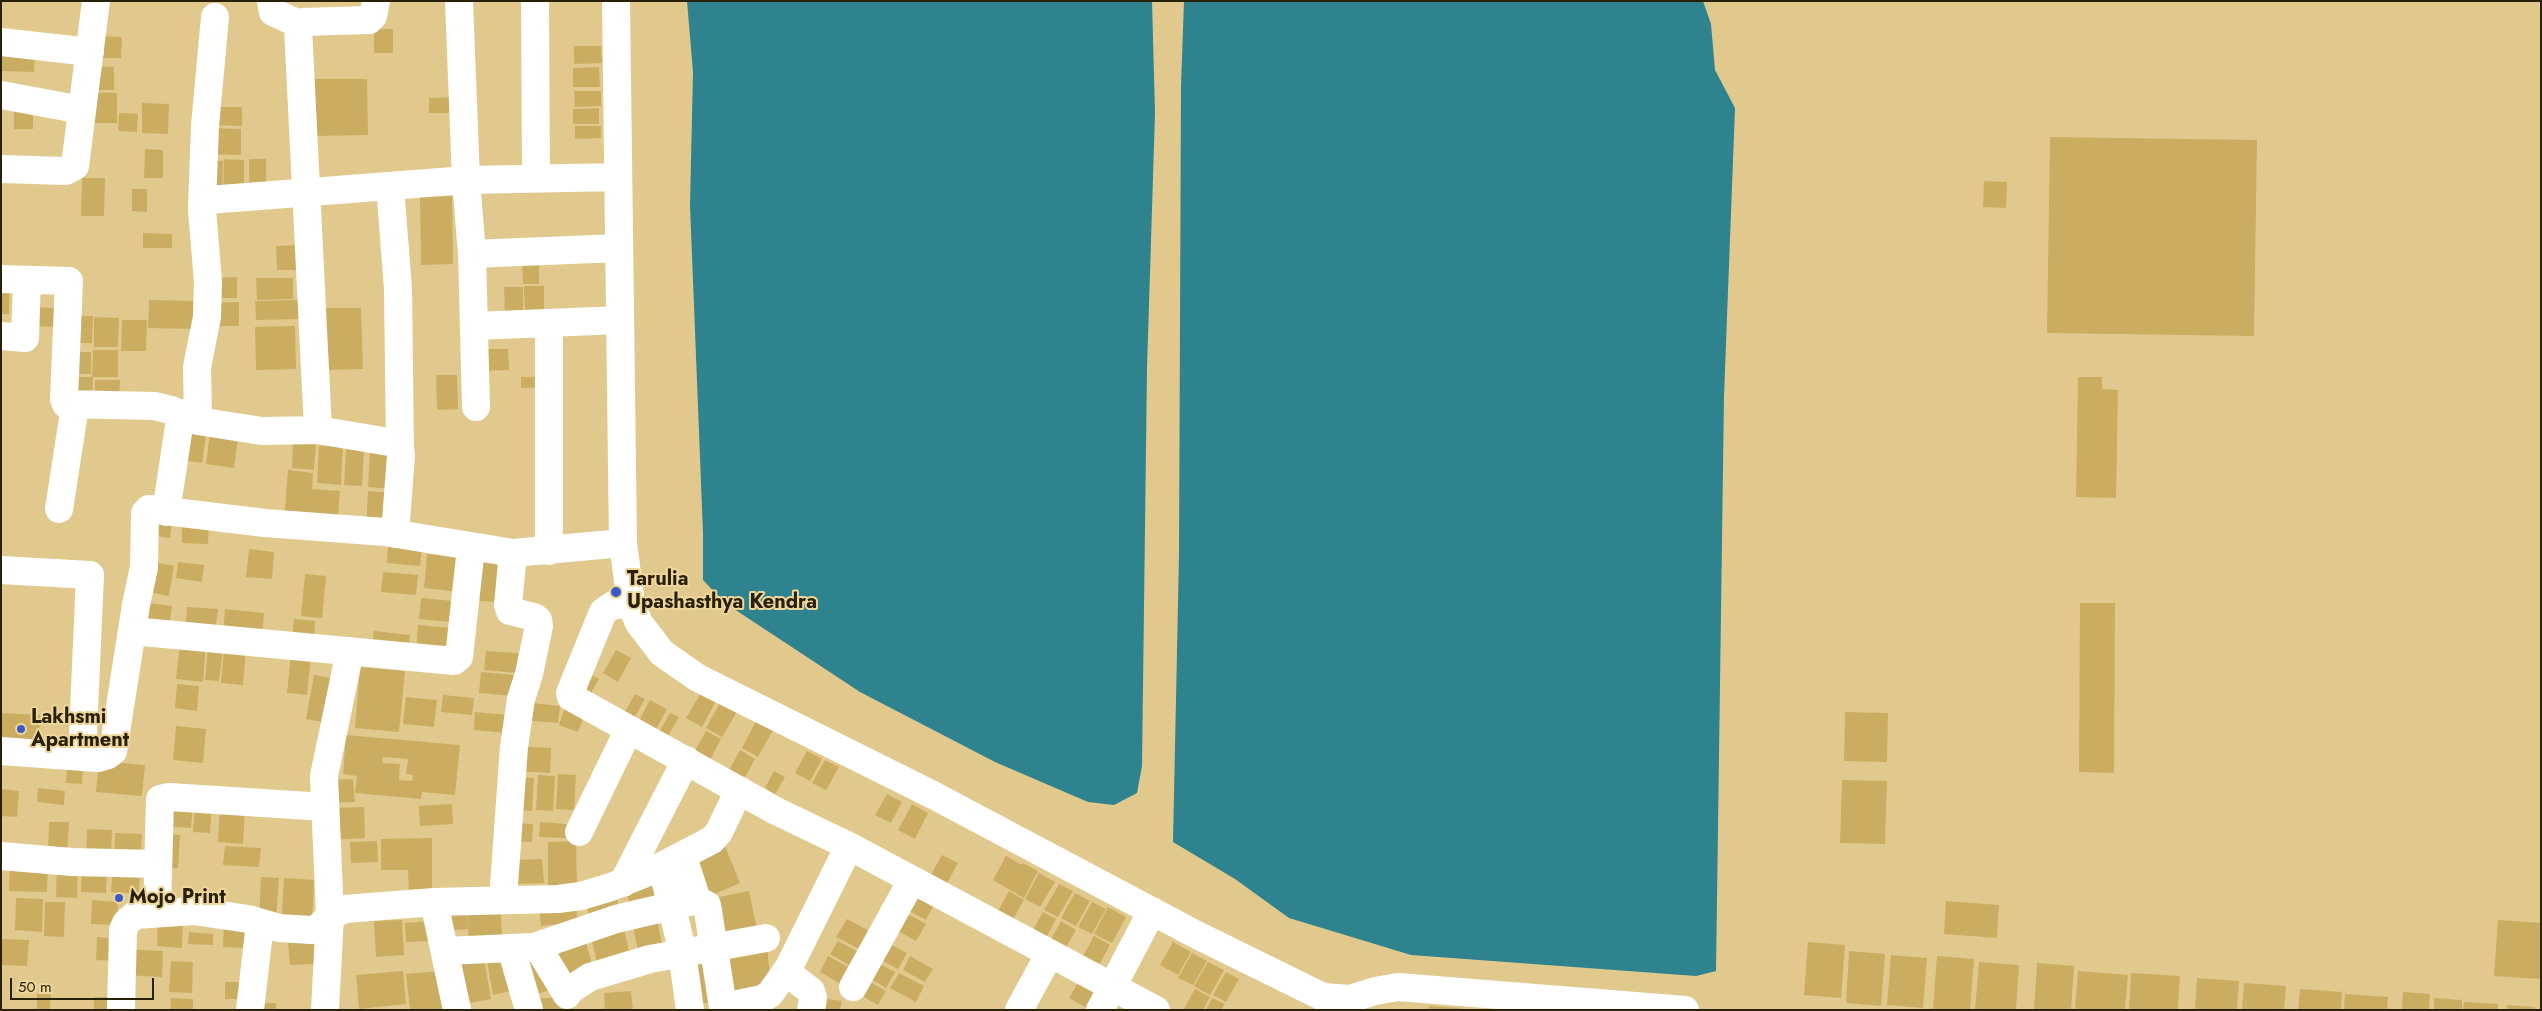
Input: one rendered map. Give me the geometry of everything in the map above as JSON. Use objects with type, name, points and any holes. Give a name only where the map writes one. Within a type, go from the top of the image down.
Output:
[{"type":"street","points":[[1,169],[73,169],[96,1]]},
{"type":"street","points":[[271,1],[273,12],[370,20],[373,16],[376,1]]},
{"type":"street","points":[[459,1],[466,180],[472,254],[476,407]]},
{"type":"street","points":[[535,1],[536,177]]},
{"type":"street","points":[[616,1],[623,543],[631,604],[639,623],[649,639],[662,653],[698,678],[933,795],[1152,911],[1323,997],[1350,999],[1385,989],[1417,996],[1685,1010]]},
{"type":"street","points":[[312,16],[306,193],[318,430]]},
{"type":"street","points":[[166,512],[190,417],[207,317],[208,282],[202,206],[205,126],[215,17]]},
{"type":"street","points":[[1,42],[90,52]]},
{"type":"street","points":[[1,95],[82,110]]},
{"type":"street","points":[[202,206],[208,200],[466,180],[536,177],[617,177]]},
{"type":"street","points":[[390,186],[398,289],[400,448],[396,534]]},
{"type":"street","points":[[472,254],[618,248]]},
{"type":"street","points":[[1,336],[25,338],[14,280],[69,281],[64,399],[66,404],[75,406],[137,405],[262,431],[318,430],[395,443],[400,448]]},
{"type":"street","points":[[474,326],[620,320]]},
{"type":"street","points":[[550,324],[550,551]]},
{"type":"street","points":[[59,509],[75,406]]},
{"type":"street","points":[[1,751],[98,758],[108,755],[113,751],[144,568],[145,513],[149,509],[396,534],[470,548],[513,553],[623,543]]},
{"type":"street","points":[[132,631],[457,660],[467,599],[470,548]]},
{"type":"street","points":[[503,899],[514,747],[521,699],[529,674],[539,626],[538,620],[534,617],[510,611],[508,605],[513,553]]},
{"type":"street","points":[[1,570],[90,575],[82,756]]},
{"type":"street","points":[[631,604],[613,605],[603,612],[570,693],[571,697],[739,790],[849,846],[1049,955],[1106,998],[1156,1010]]},
{"type":"street","points":[[326,1010],[330,916],[324,776],[350,651]]},
{"type":"street","points":[[579,832],[629,729]]},
{"type":"street","points":[[623,883],[686,760]]},
{"type":"street","points":[[121,1010],[123,930],[126,923],[135,915],[157,912],[194,911],[230,915],[279,928],[311,930],[321,926],[330,916],[345,909],[434,902],[571,898],[623,883],[673,862],[712,840],[719,832],[739,790]]},
{"type":"street","points":[[157,912],[159,803],[164,797],[325,808]]},
{"type":"street","points":[[444,951],[524,947],[616,919],[685,904],[707,905],[723,1007],[766,998],[786,972],[849,846]]},
{"type":"street","points":[[1,856],[72,862],[158,864]]},
{"type":"street","points":[[673,862],[685,904],[682,955],[704,1009]]},
{"type":"street","points":[[853,987],[912,880]]},
{"type":"street","points":[[434,902],[457,1010]]},
{"type":"street","points":[[1106,998],[1152,911]]},
{"type":"street","points":[[250,1010],[260,923]]},
{"type":"street","points":[[524,947],[567,994],[590,977],[659,957],[682,955],[766,938]]},
{"type":"street","points":[[524,947],[529,1010]]},
{"type":"street","points":[[1019,1010],[1049,955]]},
{"type":"street","points":[[786,972],[811,991],[813,998],[811,1010]]},
{"type":"water","points":[[687,1],[1152,1],[1155,113],[1147,368],[1142,766],[1137,793],[1114,805],[1088,802],[995,762],[860,692],[725,603],[703,580],[703,533],[690,205],[693,72]]},
{"type":"water","points":[[1184,1],[1703,1],[1711,24],[1715,70],[1735,108],[1724,396],[1716,971],[1696,976],[1411,955],[1289,918],[1235,879],[1173,842],[1179,555],[1181,86]]},
{"type":"building","points":[[374,29],[393,29],[393,53],[374,53]]},
{"type":"building","points":[[95,36],[122,37],[121,58],[95,58]]},
{"type":"building","points":[[574,46],[601,46],[602,63],[574,64]]},
{"type":"building","points":[[1,53],[35,54],[34,72],[1,71]]},
{"type":"building","points":[[90,66],[114,67],[114,90],[89,90]]},
{"type":"building","points":[[599,67],[600,87],[573,87],[573,68]]},
{"type":"building","points":[[314,79],[367,79],[368,135],[315,136]]},
{"type":"building","points":[[574,91],[601,91],[601,106],[575,107]]},
{"type":"building","points":[[87,92],[117,93],[117,123],[86,123]]},
{"type":"building","points":[[453,97],[454,113],[429,113],[429,98]]},
{"type":"building","points":[[142,103],[169,104],[168,134],[142,133]]},
{"type":"building","points":[[212,107],[242,107],[242,126],[211,125]]},
{"type":"building","points":[[599,108],[599,124],[573,124],[573,109]]},
{"type":"building","points":[[14,111],[33,112],[33,129],[14,129]]},
{"type":"building","points":[[119,113],[138,114],[137,132],[118,131]]},
{"type":"building","points":[[575,126],[601,126],[601,138],[575,139]]},
{"type":"building","points":[[207,128],[241,129],[241,155],[206,154]]},
{"type":"building","points":[[2050,137],[2257,140],[2254,336],[2047,333]]},
{"type":"building","points":[[145,149],[163,150],[163,178],[144,178]]},
{"type":"building","points":[[224,159],[244,160],[244,197],[223,196]]},
{"type":"building","points":[[249,159],[266,159],[266,193],[249,193]]},
{"type":"building","points":[[204,160],[223,161],[222,196],[203,196]]},
{"type":"building","points":[[82,178],[105,178],[104,216],[81,216]]},
{"type":"building","points":[[1984,181],[2007,182],[2006,208],[1983,207]]},
{"type":"building","points":[[132,189],[147,189],[147,212],[132,211]]},
{"type":"building","points":[[452,196],[453,264],[421,265],[420,197]]},
{"type":"building","points":[[143,233],[172,234],[172,248],[143,248]]},
{"type":"building","points":[[298,245],[299,270],[277,270],[276,246]]},
{"type":"building","points":[[539,257],[539,284],[523,284],[522,258]]},
{"type":"building","points":[[237,277],[237,298],[212,298],[211,278]]},
{"type":"building","points":[[256,278],[293,278],[293,299],[257,300]]},
{"type":"building","points":[[524,286],[544,286],[544,316],[525,316]]},
{"type":"building","points":[[504,287],[523,287],[523,315],[505,316]]},
{"type":"building","points":[[1,291],[9,291],[9,314],[1,314]]},
{"type":"building","points":[[149,300],[193,301],[193,329],[148,328]]},
{"type":"building","points":[[299,300],[299,319],[256,320],[255,301]]},
{"type":"building","points":[[239,302],[239,326],[211,326],[211,303]]},
{"type":"building","points":[[33,307],[55,308],[54,327],[33,326]]},
{"type":"building","points":[[319,308],[361,308],[363,369],[321,370]]},
{"type":"building","points":[[70,316],[93,316],[92,343],[69,343]]},
{"type":"building","points":[[94,317],[119,318],[118,347],[94,347]]},
{"type":"building","points":[[122,320],[147,320],[146,351],[121,351]]},
{"type":"building","points":[[295,326],[296,369],[256,370],[255,327]]},
{"type":"building","points":[[483,349],[508,349],[509,370],[483,371]]},
{"type":"building","points":[[93,350],[118,350],[118,377],[92,377]]},
{"type":"building","points":[[68,352],[91,352],[91,374],[67,374]]},
{"type":"building","points":[[436,375],[457,375],[458,409],[437,410]]},
{"type":"building","points":[[66,377],[93,377],[92,400],[66,399]]},
{"type":"building","points":[[521,377],[542,377],[542,387],[521,388]]},
{"type":"building","points":[[2078,377],[2102,377],[2102,389],[2118,390],[2116,498],[2076,497]]},
{"type":"building","points":[[95,380],[120,380],[119,403],[95,403]]},
{"type":"building","points":[[179,431],[206,435],[202,463],[176,459]]},
{"type":"building","points":[[210,434],[238,438],[234,468],[206,464]]},
{"type":"building","points":[[293,443],[316,444],[314,470],[292,468]]},
{"type":"building","points":[[319,446],[343,447],[341,485],[317,483]]},
{"type":"building","points":[[346,448],[364,449],[362,486],[344,485]]},
{"type":"building","points":[[370,450],[397,452],[395,489],[368,487]]},
{"type":"building","points":[[288,470],[313,473],[312,489],[340,491],[337,525],[284,521]]},
{"type":"building","points":[[368,491],[395,493],[393,531],[366,529]]},
{"type":"building","points":[[149,517],[172,520],[170,538],[146,535]]},
{"type":"building","points":[[182,521],[209,521],[208,544],[182,543]]},
{"type":"building","points":[[388,544],[422,547],[420,566],[387,563]]},
{"type":"building","points":[[249,549],[274,552],[272,579],[246,577]]},
{"type":"building","points":[[427,554],[463,557],[459,592],[424,588]]},
{"type":"building","points":[[471,560],[498,563],[495,602],[467,600]]},
{"type":"building","points":[[148,561],[174,566],[169,596],[143,591]]},
{"type":"building","points":[[178,562],[204,565],[202,582],[176,578]]},
{"type":"building","points":[[383,572],[418,575],[416,595],[381,592]]},
{"type":"building","points":[[305,574],[326,576],[322,618],[301,616]]},
{"type":"building","points":[[421,598],[453,601],[450,622],[419,619]]},
{"type":"building","points":[[141,602],[172,606],[169,627],[138,623]]},
{"type":"building","points":[[2080,603],[2115,603],[2114,773],[2079,772]]},
{"type":"building","points":[[187,607],[218,609],[215,634],[185,631]]},
{"type":"building","points":[[225,609],[264,613],[262,640],[223,636]]},
{"type":"building","points":[[294,619],[315,621],[314,641],[292,639]]},
{"type":"building","points":[[418,625],[453,628],[451,657],[416,654]]},
{"type":"building","points":[[374,631],[410,635],[408,652],[372,649]]},
{"type":"building","points":[[180,644],[206,646],[203,682],[176,679]]},
{"type":"building","points":[[208,647],[223,649],[219,681],[205,680]]},
{"type":"building","points":[[224,648],[246,650],[243,685],[221,683]]},
{"type":"building","points":[[616,650],[631,658],[618,682],[603,673]]},
{"type":"building","points":[[486,651],[518,653],[517,673],[484,670]]},
{"type":"building","points":[[291,654],[311,656],[307,695],[287,693]]},
{"type":"building","points":[[360,667],[405,671],[399,732],[355,728]]},
{"type":"building","points":[[481,672],[515,675],[513,696],[479,693]]},
{"type":"building","points":[[584,672],[599,679],[587,700]]},
{"type":"building","points":[[314,675],[336,679],[328,723],[306,719]]},
{"type":"building","points":[[177,684],[199,686],[197,711],[175,708]]},
{"type":"building","points":[[701,693],[716,701],[702,727],[686,718]]},
{"type":"building","points":[[635,694],[645,699],[632,722],[622,717]]},
{"type":"building","points":[[443,695],[474,698],[472,715],[441,712]]},
{"type":"building","points":[[406,697],[437,700],[434,727],[403,724]]},
{"type":"building","points":[[650,700],[667,709],[654,733],[637,724]]},
{"type":"building","points":[[567,701],[587,709],[578,732],[559,725]]},
{"type":"building","points":[[522,702],[560,706],[558,723],[520,720]]},
{"type":"building","points":[[720,703],[737,712],[722,737],[706,728]]},
{"type":"building","points":[[475,712],[508,715],[506,733],[474,730]]},
{"type":"building","points":[[1845,712],[1888,713],[1887,762],[1844,761]]},
{"type":"building","name":"Lakhsmi Apartment","points":[[1,713],[40,715],[39,746],[1,743]]},
{"type":"building","points":[[670,713],[679,717],[667,738],[658,734]]},
{"type":"building","points":[[756,721],[773,730],[758,757],[742,748]]},
{"type":"building","points":[[176,726],[206,729],[203,763],[173,760]]},
{"type":"building","points":[[706,731],[721,739],[708,764],[692,756]]},
{"type":"building","points":[[346,735],[460,745],[455,795],[422,792],[421,799],[355,793],[357,776],[343,774]],"holes":[[[383,757],[408,759],[406,774],[413,775],[412,781],[399,780],[400,764],[382,763]]]},
{"type":"building","points":[[518,746],[551,748],[550,773],[517,771]]},
{"type":"building","points":[[740,750],[755,759],[742,783],[727,774]]},
{"type":"building","points":[[807,751],[822,759],[810,781],[795,773]]},
{"type":"building","points":[[825,760],[839,767],[826,790],[812,783]]},
{"type":"building","points":[[99,761],[145,765],[142,796],[96,792]]},
{"type":"building","points":[[67,765],[83,766],[82,784],[66,783]]},
{"type":"building","points":[[774,771],[785,777],[775,794],[765,788]]},
{"type":"building","points":[[558,774],[576,775],[574,810],[556,809]]},
{"type":"building","points":[[538,775],[555,776],[553,811],[536,810]]},
{"type":"building","points":[[513,777],[534,778],[532,811],[511,810]]},
{"type":"building","points":[[353,779],[355,802],[327,803],[326,780]]},
{"type":"building","points":[[1842,780],[1887,781],[1885,844],[1840,843]]},
{"type":"building","points":[[38,788],[65,791],[64,805],[37,802]]},
{"type":"building","points":[[1,789],[19,791],[17,817],[1,816]]},
{"type":"building","points":[[887,794],[902,802],[891,823],[875,815]]},
{"type":"building","points":[[162,802],[193,804],[191,828],[161,826]]},
{"type":"building","points":[[452,804],[453,824],[420,826],[419,806]]},
{"type":"building","points":[[912,804],[928,813],[915,839],[898,830]]},
{"type":"building","points":[[195,806],[212,807],[210,833],[193,832]]},
{"type":"building","points":[[220,807],[245,809],[243,844],[218,842]]},
{"type":"building","points":[[364,807],[365,838],[329,840],[327,808]]},
{"type":"building","points":[[49,822],[69,822],[67,853],[48,853]]},
{"type":"building","points":[[510,822],[533,824],[532,842],[509,841]]},
{"type":"building","points":[[540,822],[567,824],[566,838],[539,837]]},
{"type":"building","points":[[87,829],[112,830],[111,862],[86,861]]},
{"type":"building","points":[[115,833],[142,834],[140,861],[114,860]]},
{"type":"building","points":[[161,834],[180,835],[178,868],[160,868]]},
{"type":"building","points":[[432,838],[432,900],[409,901],[408,870],[381,870],[381,839]]},
{"type":"building","points":[[377,841],[378,862],[351,863],[350,842]]},
{"type":"building","points":[[576,841],[577,887],[548,888],[548,842]]},
{"type":"building","points":[[724,844],[740,883],[705,898],[689,858]]},
{"type":"building","points":[[225,846],[261,848],[259,867],[223,865]]},
{"type":"building","points":[[942,855],[958,863],[944,889],[928,880]]},
{"type":"building","points":[[1006,856],[1038,871],[1024,898],[993,880]]},
{"type":"building","points":[[542,859],[544,883],[514,884],[513,860]]},
{"type":"building","points":[[10,862],[48,863],[47,892],[9,891]]},
{"type":"building","points":[[57,864],[78,865],[77,898],[56,897]]},
{"type":"building","points":[[82,866],[107,867],[106,893],[81,892]]},
{"type":"building","points":[[113,866],[140,867],[139,894],[111,892]]},
{"type":"building","points":[[1039,873],[1055,882],[1040,907],[1025,899]]},
{"type":"building","points":[[261,877],[279,878],[276,920],[259,919]]},
{"type":"building","points":[[284,878],[314,880],[312,926],[281,924]]},
{"type":"building","points":[[654,879],[662,906],[632,914],[625,888]]},
{"type":"building","points":[[1059,884],[1073,891],[1058,917],[1044,910]]},
{"type":"building","points":[[749,891],[758,933],[718,941],[709,899]]},
{"type":"building","points":[[1009,891],[1024,900],[1009,926],[994,918]]},
{"type":"building","points":[[910,892],[934,905],[926,920],[902,907]]},
{"type":"building","points":[[1075,893],[1090,901],[1076,926],[1061,918]]},
{"type":"building","points":[[616,895],[620,913],[590,920],[586,902]]},
{"type":"building","points":[[16,898],[43,899],[42,932],[15,930]]},
{"type":"building","points":[[92,900],[118,902],[117,925],[91,924]]},
{"type":"building","points":[[500,901],[503,947],[469,948],[467,902]]},
{"type":"building","points":[[575,901],[578,922],[541,926],[539,905]]},
{"type":"building","points":[[1946,901],[1999,905],[1997,938],[1944,934]]},
{"type":"building","points":[[45,902],[65,902],[64,937],[44,936]]},
{"type":"building","points":[[1092,902],[1106,909],[1092,934],[1078,927]]},
{"type":"building","points":[[466,904],[468,929],[441,931],[440,905]]},
{"type":"building","points":[[1108,907],[1126,917],[1112,943],[1094,934]]},
{"type":"building","points":[[902,911],[926,924],[916,941],[892,928]]},
{"type":"building","points":[[1043,912],[1056,919],[1043,944],[1029,937]]},
{"type":"building","points":[[656,913],[663,950],[639,955],[631,918]]},
{"type":"building","points":[[158,917],[183,918],[182,948],[157,946]]},
{"type":"building","points":[[847,919],[873,933],[863,951],[836,937]]},
{"type":"building","points":[[402,920],[404,955],[376,957],[374,921]]},
{"type":"building","points":[[2498,920],[2541,923],[2541,979],[2494,976]]},
{"type":"building","points":[[224,921],[247,922],[246,948],[223,947]]},
{"type":"building","points":[[431,921],[432,941],[406,942],[405,923]]},
{"type":"building","points":[[1061,921],[1076,930],[1064,951],[1049,943]]},
{"type":"building","points":[[623,924],[631,961],[598,968],[590,932]]},
{"type":"building","points":[[189,932],[213,934],[213,945],[188,944]]},
{"type":"building","points":[[583,933],[594,971],[562,981],[549,945]]},
{"type":"building","points":[[1094,936],[1110,945],[1095,972],[1079,963]]},
{"type":"building","points":[[97,937],[113,938],[113,961],[96,960]]},
{"type":"building","points":[[1,939],[29,940],[27,966],[1,965]]},
{"type":"building","points":[[314,939],[315,964],[290,965],[288,940]]},
{"type":"building","points":[[838,941],[862,954],[854,968],[830,954]]},
{"type":"building","points":[[884,941],[907,953],[898,969],[875,957]]},
{"type":"building","points":[[1173,942],[1191,952],[1178,975],[1160,965]]},
{"type":"building","points":[[1808,942],[1845,945],[1841,998],[1804,995]]},
{"type":"building","points":[[767,946],[771,986],[746,993],[723,991],[719,950]]},
{"type":"building","points":[[126,949],[163,951],[162,977],[125,975]]},
{"type":"building","points":[[1849,951],[1885,954],[1881,1006],[1846,1003]]},
{"type":"building","points":[[509,952],[516,990],[493,995],[486,956]]},
{"type":"building","points":[[540,952],[553,989],[528,997],[515,960]]},
{"type":"building","points":[[1192,953],[1207,961],[1193,985],[1178,978]]},
{"type":"building","points":[[713,955],[717,1002],[692,1004],[688,958]]},
{"type":"building","points":[[1891,955],[1927,958],[1923,1008],[1887,1005]]},
{"type":"building","points":[[828,956],[853,970],[844,986],[820,972]]},
{"type":"building","points":[[910,956],[933,969],[925,982],[903,970]]},
{"type":"building","points":[[1937,956],[1974,959],[1970,1010],[1933,1009]]},
{"type":"building","points":[[484,958],[491,999],[458,1005],[450,964]]},
{"type":"building","points":[[171,961],[193,962],[192,993],[169,992]]},
{"type":"building","points":[[874,961],[895,972],[886,988],[865,976]]},
{"type":"building","points":[[1208,962],[1224,970],[1210,995],[1194,986]]},
{"type":"building","points":[[1979,962],[2019,965],[2016,1010],[1975,1010]]},
{"type":"building","points":[[2037,963],[2074,966],[2071,1010],[2034,1010]]},
{"type":"building","points":[[403,971],[406,1004],[359,1009],[356,975]]},
{"type":"building","points":[[441,971],[445,1010],[410,1010],[406,974]]},
{"type":"building","points":[[2078,971],[2128,975],[2125,1010],[2075,1010]]},
{"type":"building","points":[[1226,972],[1239,979],[1226,1002],[1213,995]]},
{"type":"building","points":[[899,973],[924,986],[916,1002],[890,988]]},
{"type":"building","points":[[2131,973],[2180,976],[2178,1010],[2129,1010]]},
{"type":"building","points":[[2197,978],[2239,981],[2237,1010],[2195,1010]]},
{"type":"building","points":[[865,979],[886,991],[878,1005],[857,993]]},
{"type":"building","points":[[1079,981],[1100,992],[1090,1010],[1069,998]]},
{"type":"building","points":[[225,982],[246,982],[246,999],[225,999]]},
{"type":"building","points":[[2244,983],[2286,986],[2284,1010],[2242,1010]]},
{"type":"building","points":[[1195,989],[1210,997],[1203,1010],[1183,1010]]},
{"type":"building","points":[[2300,989],[2342,992],[2341,1010],[2298,1010]]},
{"type":"building","points":[[631,991],[633,1010],[605,1010],[604,993]]},
{"type":"building","points":[[2403,992],[2430,994],[2429,1010],[2402,1010]]},
{"type":"building","points":[[37,994],[51,994],[50,1010],[37,1010]]},
{"type":"building","points":[[2345,994],[2388,997],[2387,1010],[2344,1010]]},
{"type":"building","points":[[94,997],[115,997],[114,1010],[94,1010]]},
{"type":"building","points":[[562,997],[563,1009],[532,1010],[531,999]]},
{"type":"building","points":[[814,997],[842,1001],[840,1010],[812,1010]]},
{"type":"building","points":[[171,998],[193,999],[193,1010],[170,1010]]},
{"type":"building","points":[[1212,998],[1225,1004],[1221,1010],[1206,1010]]},
{"type":"building","points":[[2434,998],[2462,1000],[2462,1010],[2434,1010]]},
{"type":"building","points":[[2464,1002],[2498,1004],[2498,1010],[2463,1010]]},
{"type":"building","points":[[258,1003],[276,1003],[276,1010],[258,1010]]},
{"type":"building","points":[[2507,1005],[2535,1007],[2535,1010],[2507,1010]]},
{"type":"building","points":[[1429,1006],[1461,1008],[1461,1010],[1429,1010]]},
{"type":"place","name":"Tarulia Upashasthya Kendra","points":[[616,592]]},
{"type":"place","name":"Lakhsmi Apartment","points":[[21,729]]},
{"type":"place","name":"Mojo Print","points":[[119,898]]}]
